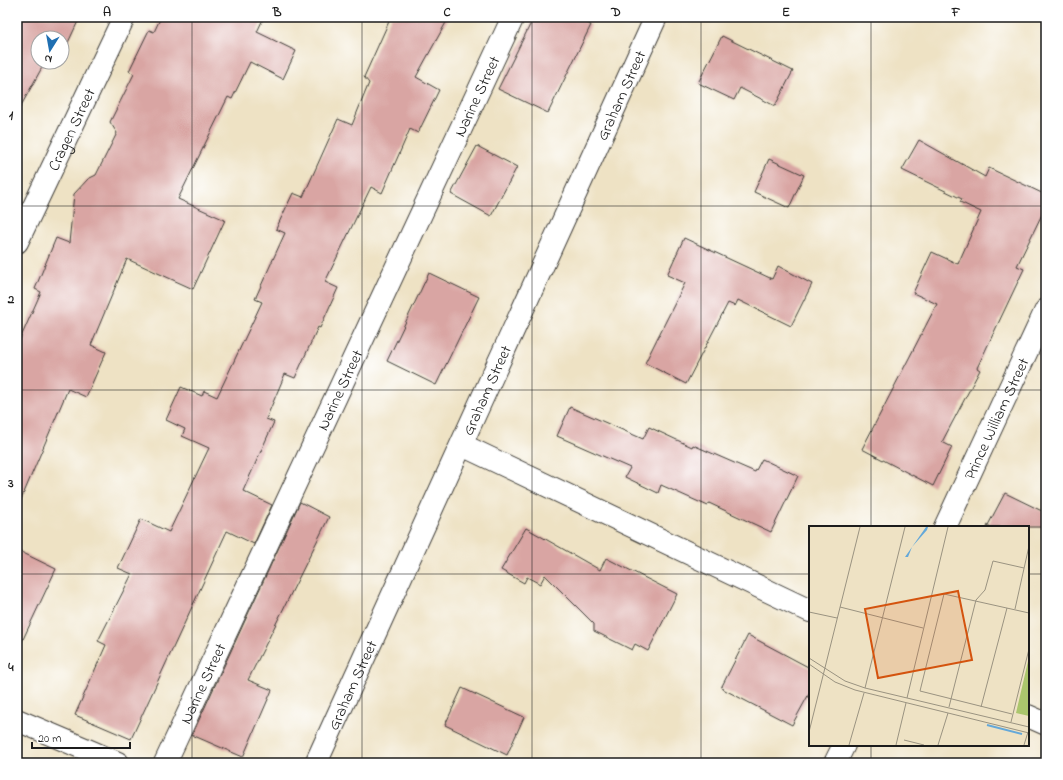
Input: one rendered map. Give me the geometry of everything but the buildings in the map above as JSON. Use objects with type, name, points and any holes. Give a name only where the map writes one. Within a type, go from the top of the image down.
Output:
[{"type":"street","name":"Cragen Street","points":[[17,242],[124,17]]},
{"type":"street","name":"Narine Street","points":[[165,763],[513,17]]},
{"type":"street","name":"Graham Street","points":[[316,763],[656,17]]},
{"type":"street","name":"Prince William Street","points":[[945,526],[1046,310]]},
{"type":"street","points":[[462,444],[809,611]]},
{"type":"street","points":[[1029,716],[1046,724]]},
{"type":"street","points":[[17,720],[118,763]]},
{"type":"street","points":[[835,763],[844,746]]}]
